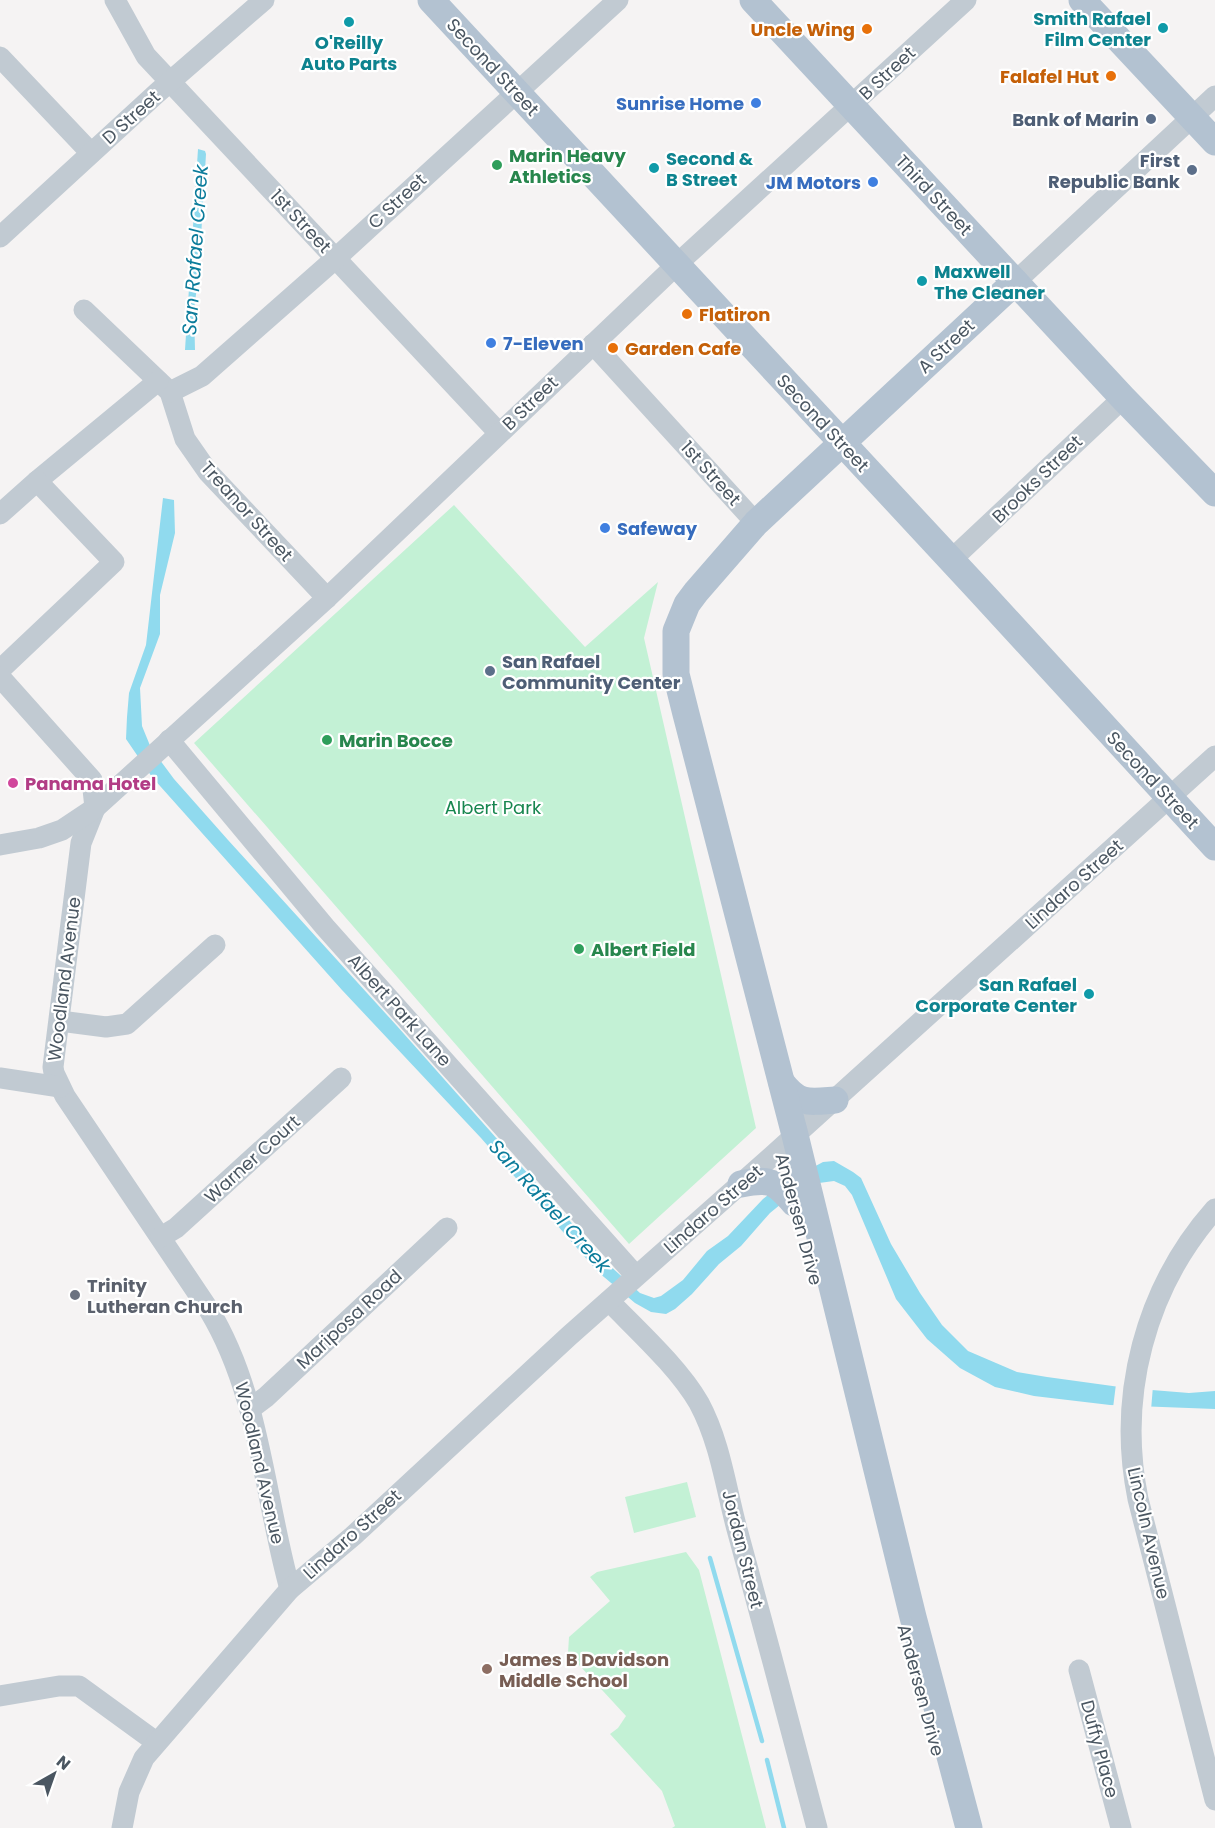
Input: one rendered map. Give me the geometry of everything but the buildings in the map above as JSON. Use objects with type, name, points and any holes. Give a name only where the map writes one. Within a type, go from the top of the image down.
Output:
[{"type":"main road","name":"Second Street","points":[[431,0],[1215,847]]},
{"type":"main road","name":"Third Street","points":[[753,0],[1123,398],[1215,493]]},
{"type":"main road","points":[[1082,0],[1215,142]]},
{"type":"main road","name":"A Street","points":[[675,613],[677,596],[707,560],[756,523],[1015,282]]},
{"type":"main road","name":"Andersen Drive","points":[[675,613],[676,674],[782,1083],[789,1168],[810,1232],[902,1619],[957,1828]]},
{"type":"main road","name":"Andersen Drive","points":[[675,613],[663,624],[659,649],[660,672],[789,1168],[810,1232],[834,1288],[913,1617],[969,1828]]},
{"type":"main road","points":[[782,1083],[792,1095],[800,1100],[811,1102],[835,1100]]},
{"type":"main road","points":[[741,1184],[760,1180],[789,1168]]},
{"type":"street","name":"1st Street","points":[[115,0],[146,57],[499,433]]},
{"type":"street","name":"D Street","points":[[0,237],[264,0]]},
{"type":"street","name":"C Street","points":[[0,514],[37,481],[164,386],[202,376],[336,258],[618,0]]},
{"type":"street","name":"B Street","points":[[0,845],[39,838],[62,830],[95,807],[327,598],[677,264],[966,0]]},
{"type":"street","points":[[0,57],[91,153]]},
{"type":"street","name":"A Street","points":[[1015,282],[1215,96]]},
{"type":"street","name":"Treanor Street","points":[[84,310],[164,386],[185,439],[208,472],[327,598]]},
{"type":"street","name":"1st Street","points":[[592,344],[756,523]]},
{"type":"street","name":"Brooks Street","points":[[951,560],[1123,398]]},
{"type":"street","points":[[0,670],[114,562],[37,481]]},
{"type":"street","points":[[0,677],[92,780],[95,807]]},
{"type":"street","name":"Albert Park Lane","points":[[169,740],[325,927],[634,1278]]},
{"type":"street","name":"Lindaro Street","points":[[789,1168],[835,1100],[1215,756]]},
{"type":"street","name":"Woodland Avenue","points":[[95,807],[81,843],[53,1067],[60,1087],[218,1325],[239,1371],[250,1409],[290,1589]]},
{"type":"street","points":[[60,1021],[106,1028],[127,1024],[215,945]]},
{"type":"street","points":[[0,1078],[60,1087]]},
{"type":"street","name":"Warner Court","points":[[161,1237],[176,1228],[341,1078]]},
{"type":"street","name":"Lindaro Street","points":[[290,1589],[353,1536],[463,1432],[741,1184]]},
{"type":"street","name":"Lincoln Avenue","points":[[1215,1209],[1190,1242],[1165,1282],[1148,1324],[1135,1373],[1131,1412],[1132,1461],[1138,1499],[1215,1800]]},
{"type":"street","name":"Mariposa Road","points":[[250,1409],[447,1228]]},
{"type":"street","name":"Jordan Street","points":[[613,1298],[698,1402],[719,1450],[737,1529],[817,1828]]},
{"type":"street","points":[[122,1828],[129,1792],[144,1758],[290,1589]]},
{"type":"street","name":"Duffy Place","points":[[1079,1670],[1121,1828]]},
{"type":"street","points":[[0,1696],[59,1686],[80,1686],[156,1742]]},
{"type":"green space","name":"Albert Park","points":[[454,505],[585,647],[658,582],[644,638],[756,1128],[629,1244],[194,743]]},
{"type":"green space","points":[[687,1482],[696,1517],[634,1533],[625,1497]]},
{"type":"green space","points":[[686,1552],[699,1570],[766,1828],[672,1828],[675,1826],[662,1791],[610,1734],[618,1728],[626,1716],[568,1653],[569,1637],[610,1601],[590,1577],[597,1572]]},
{"type":"water","name":"San Rafael Creek","points":[[198,149],[205,151],[206,154],[199,271],[194,310],[195,350],[185,350]]},
{"type":"water","name":"San Rafael Creek","points":[[163,498],[174,500],[175,533],[160,595],[160,634],[140,688],[142,726],[151,748],[174,779],[228,840],[608,1264],[640,1293],[654,1298],[661,1296],[683,1280],[707,1251],[728,1236],[763,1199],[782,1184],[823,1162],[834,1161],[861,1178],[891,1244],[920,1293],[942,1325],[968,1351],[1017,1372],[1047,1377],[1127,1388],[1189,1393],[1215,1391],[1215,1409],[1110,1405],[1034,1396],[995,1387],[960,1368],[927,1339],[896,1299],[852,1195],[845,1186],[834,1181],[819,1183],[797,1191],[770,1213],[741,1246],[719,1264],[692,1294],[666,1314],[651,1312],[635,1303],[598,1272],[481,1138],[342,990],[152,777],[126,739],[129,693],[146,645]]},
{"type":"pier","points":[[1116,1384],[1153,1386],[1151,1410],[1113,1408]]},
{"type":"waterway","points":[[710,1558],[762,1741]]},
{"type":"waterway","points":[[767,1760],[784,1828]]},
{"type":"place","name":"O'Reilly Auto Parts","points":[[349,22]]},
{"type":"place","name":"Smith Rafael Film Center","points":[[1163,28]]},
{"type":"place","name":"Uncle Wing","points":[[867,29]]},
{"type":"place","name":"Falafel Hut","points":[[1111,76]]},
{"type":"place","name":"Sunrise Home","points":[[756,103]]},
{"type":"place","name":"Bank of Marin","points":[[1151,119]]},
{"type":"place","name":"Marin Heavy Athletics","points":[[497,165]]},
{"type":"place","name":"Second & B Street","points":[[654,168]]},
{"type":"place","name":"First Republic Bank","points":[[1192,170]]},
{"type":"place","name":"JM Motors","points":[[873,182]]},
{"type":"place","name":"Maxwell The Cleaner","points":[[922,281]]},
{"type":"place","name":"Flatiron","points":[[687,314]]},
{"type":"place","name":"7-Eleven","points":[[491,343]]},
{"type":"place","name":"Garden Cafe","points":[[613,348]]},
{"type":"place","name":"Safeway","points":[[605,528]]},
{"type":"place","name":"San Rafael Community Center","points":[[490,671]]},
{"type":"place","name":"Marin Bocce","points":[[327,740]]},
{"type":"place","name":"Panama Hotel","points":[[13,783]]},
{"type":"place","name":"Albert Field","points":[[579,949]]},
{"type":"place","name":"San Rafael Corporate Center","points":[[1089,994]]},
{"type":"place","name":"Trinity Lutheran Church","points":[[75,1295]]},
{"type":"place","name":"James B Davidson Middle School","points":[[487,1669]]}]
